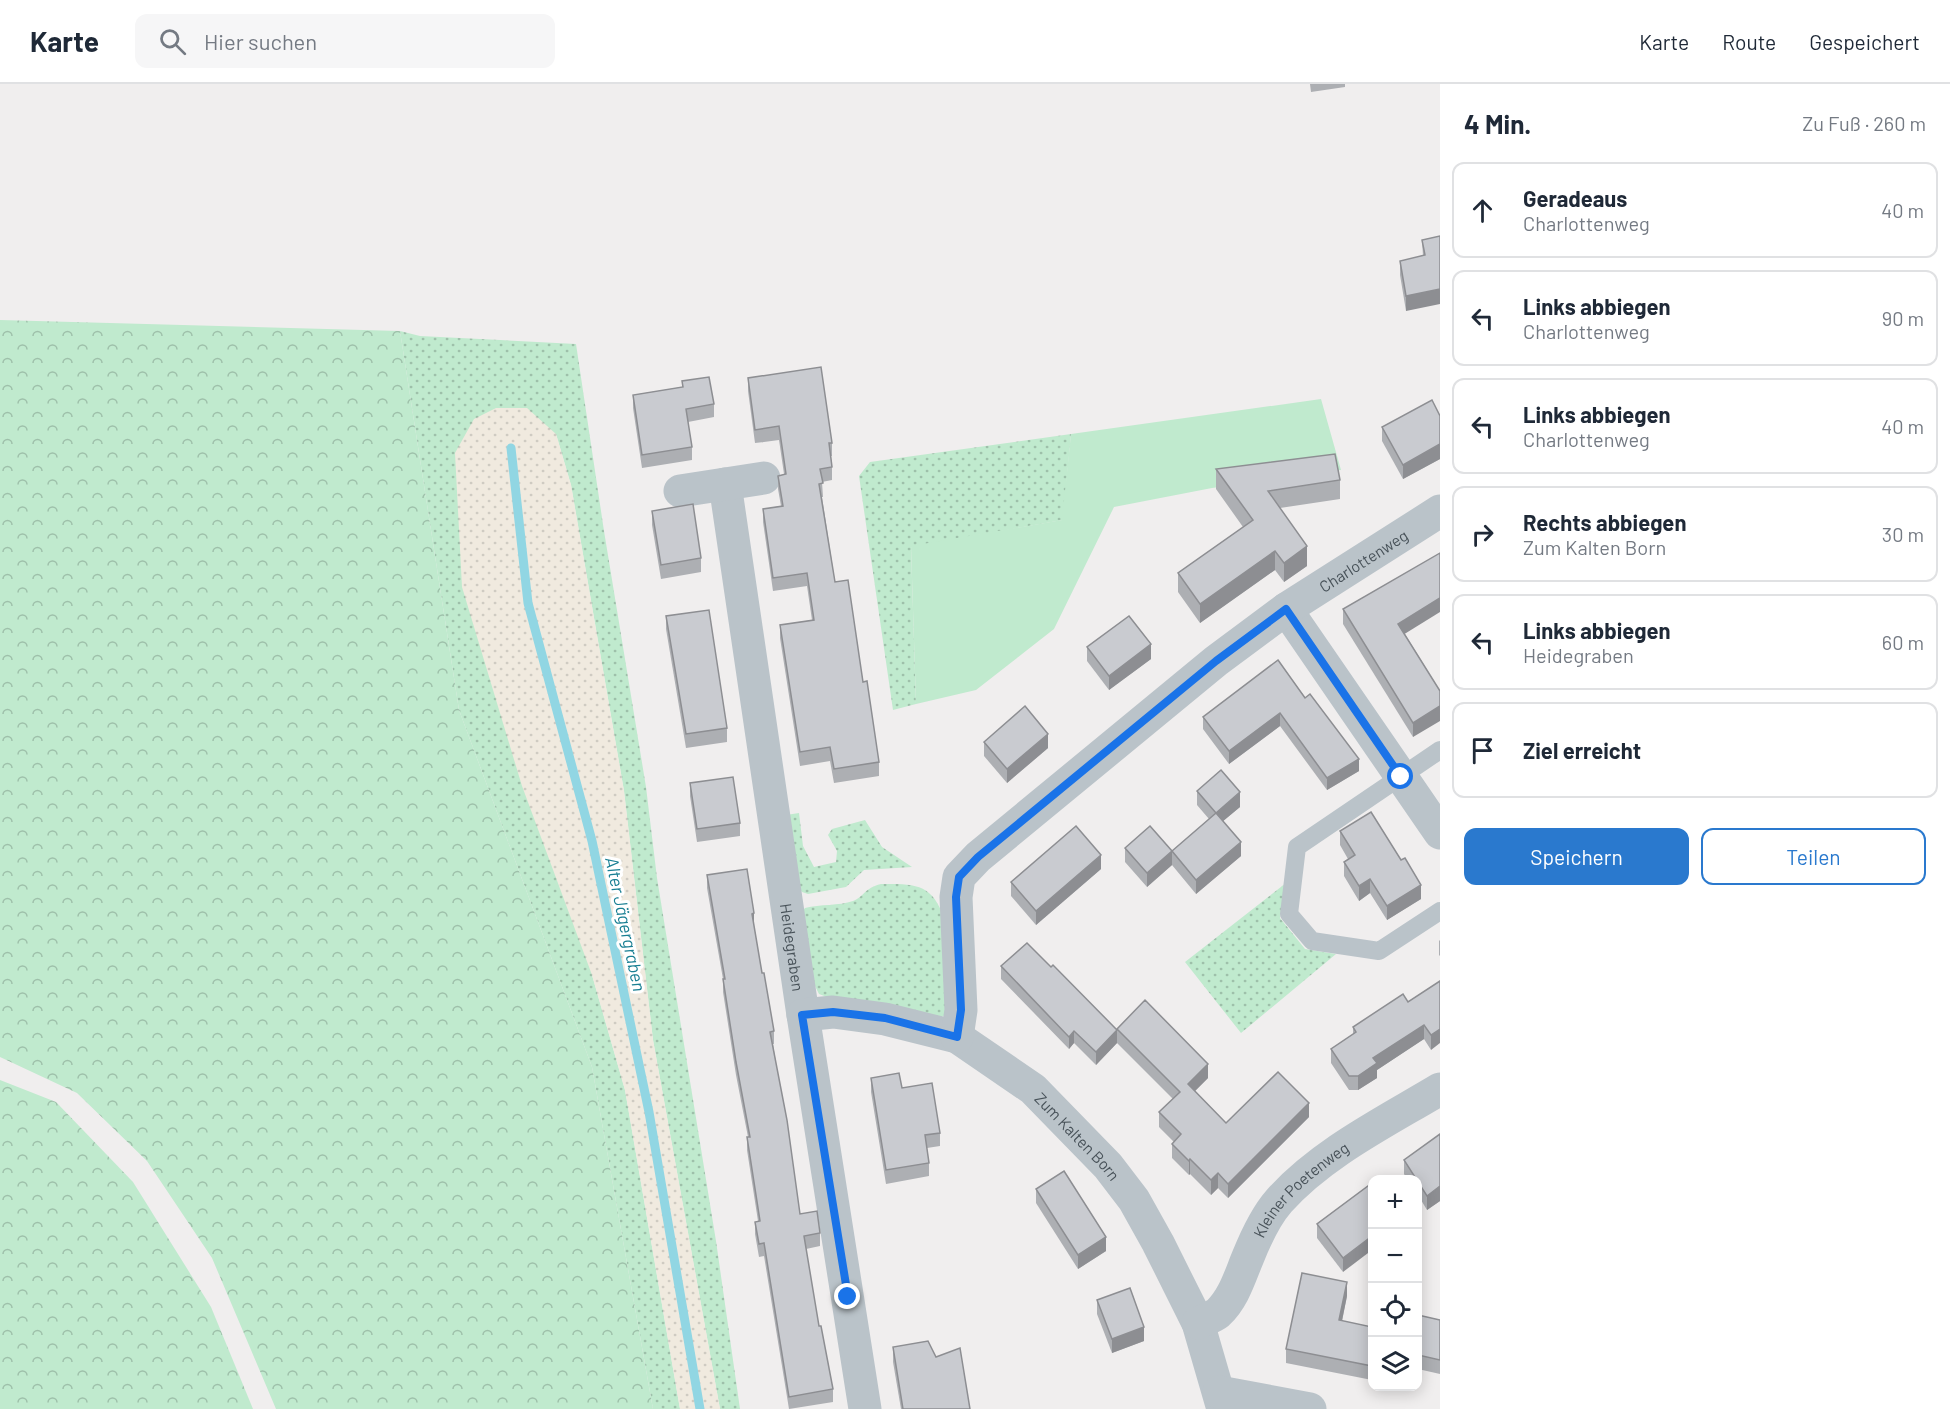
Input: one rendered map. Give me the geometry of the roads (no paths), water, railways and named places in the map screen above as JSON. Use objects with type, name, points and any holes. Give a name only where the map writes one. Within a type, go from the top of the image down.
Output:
[{"type":"street","points":[[680,491],[764,478]]},
{"type":"street","name":"Heidegraben","points":[[725,484],[802,1015],[865,1409]]},
{"type":"street","name":"Charlottenweg","points":[[957,1037],[961,1010],[956,897],[959,877],[978,857],[1207,668],[1286,609],[1440,511]]},
{"type":"street","points":[[1286,609],[1440,833]]},
{"type":"street","name":"Zum Kalten Born","points":[[802,1015],[833,1012],[885,1018],[957,1037],[1034,1089],[1108,1166],[1134,1200],[1197,1323],[1221,1401]]},
{"type":"street","name":"Kleiner Poetenweg","points":[[1197,1323],[1218,1313],[1234,1292],[1261,1227],[1277,1203],[1293,1186],[1350,1144],[1440,1089]]},
{"type":"street","points":[[1221,1401],[1310,1409]]},
{"type":"lane","points":[[1440,750],[1297,848],[1289,914],[1312,941],[1379,951],[1440,912]]},
{"type":"waterway","name":"Alter Jägergraben","points":[[511,448],[528,603],[592,841],[649,1112],[700,1409]]}]
